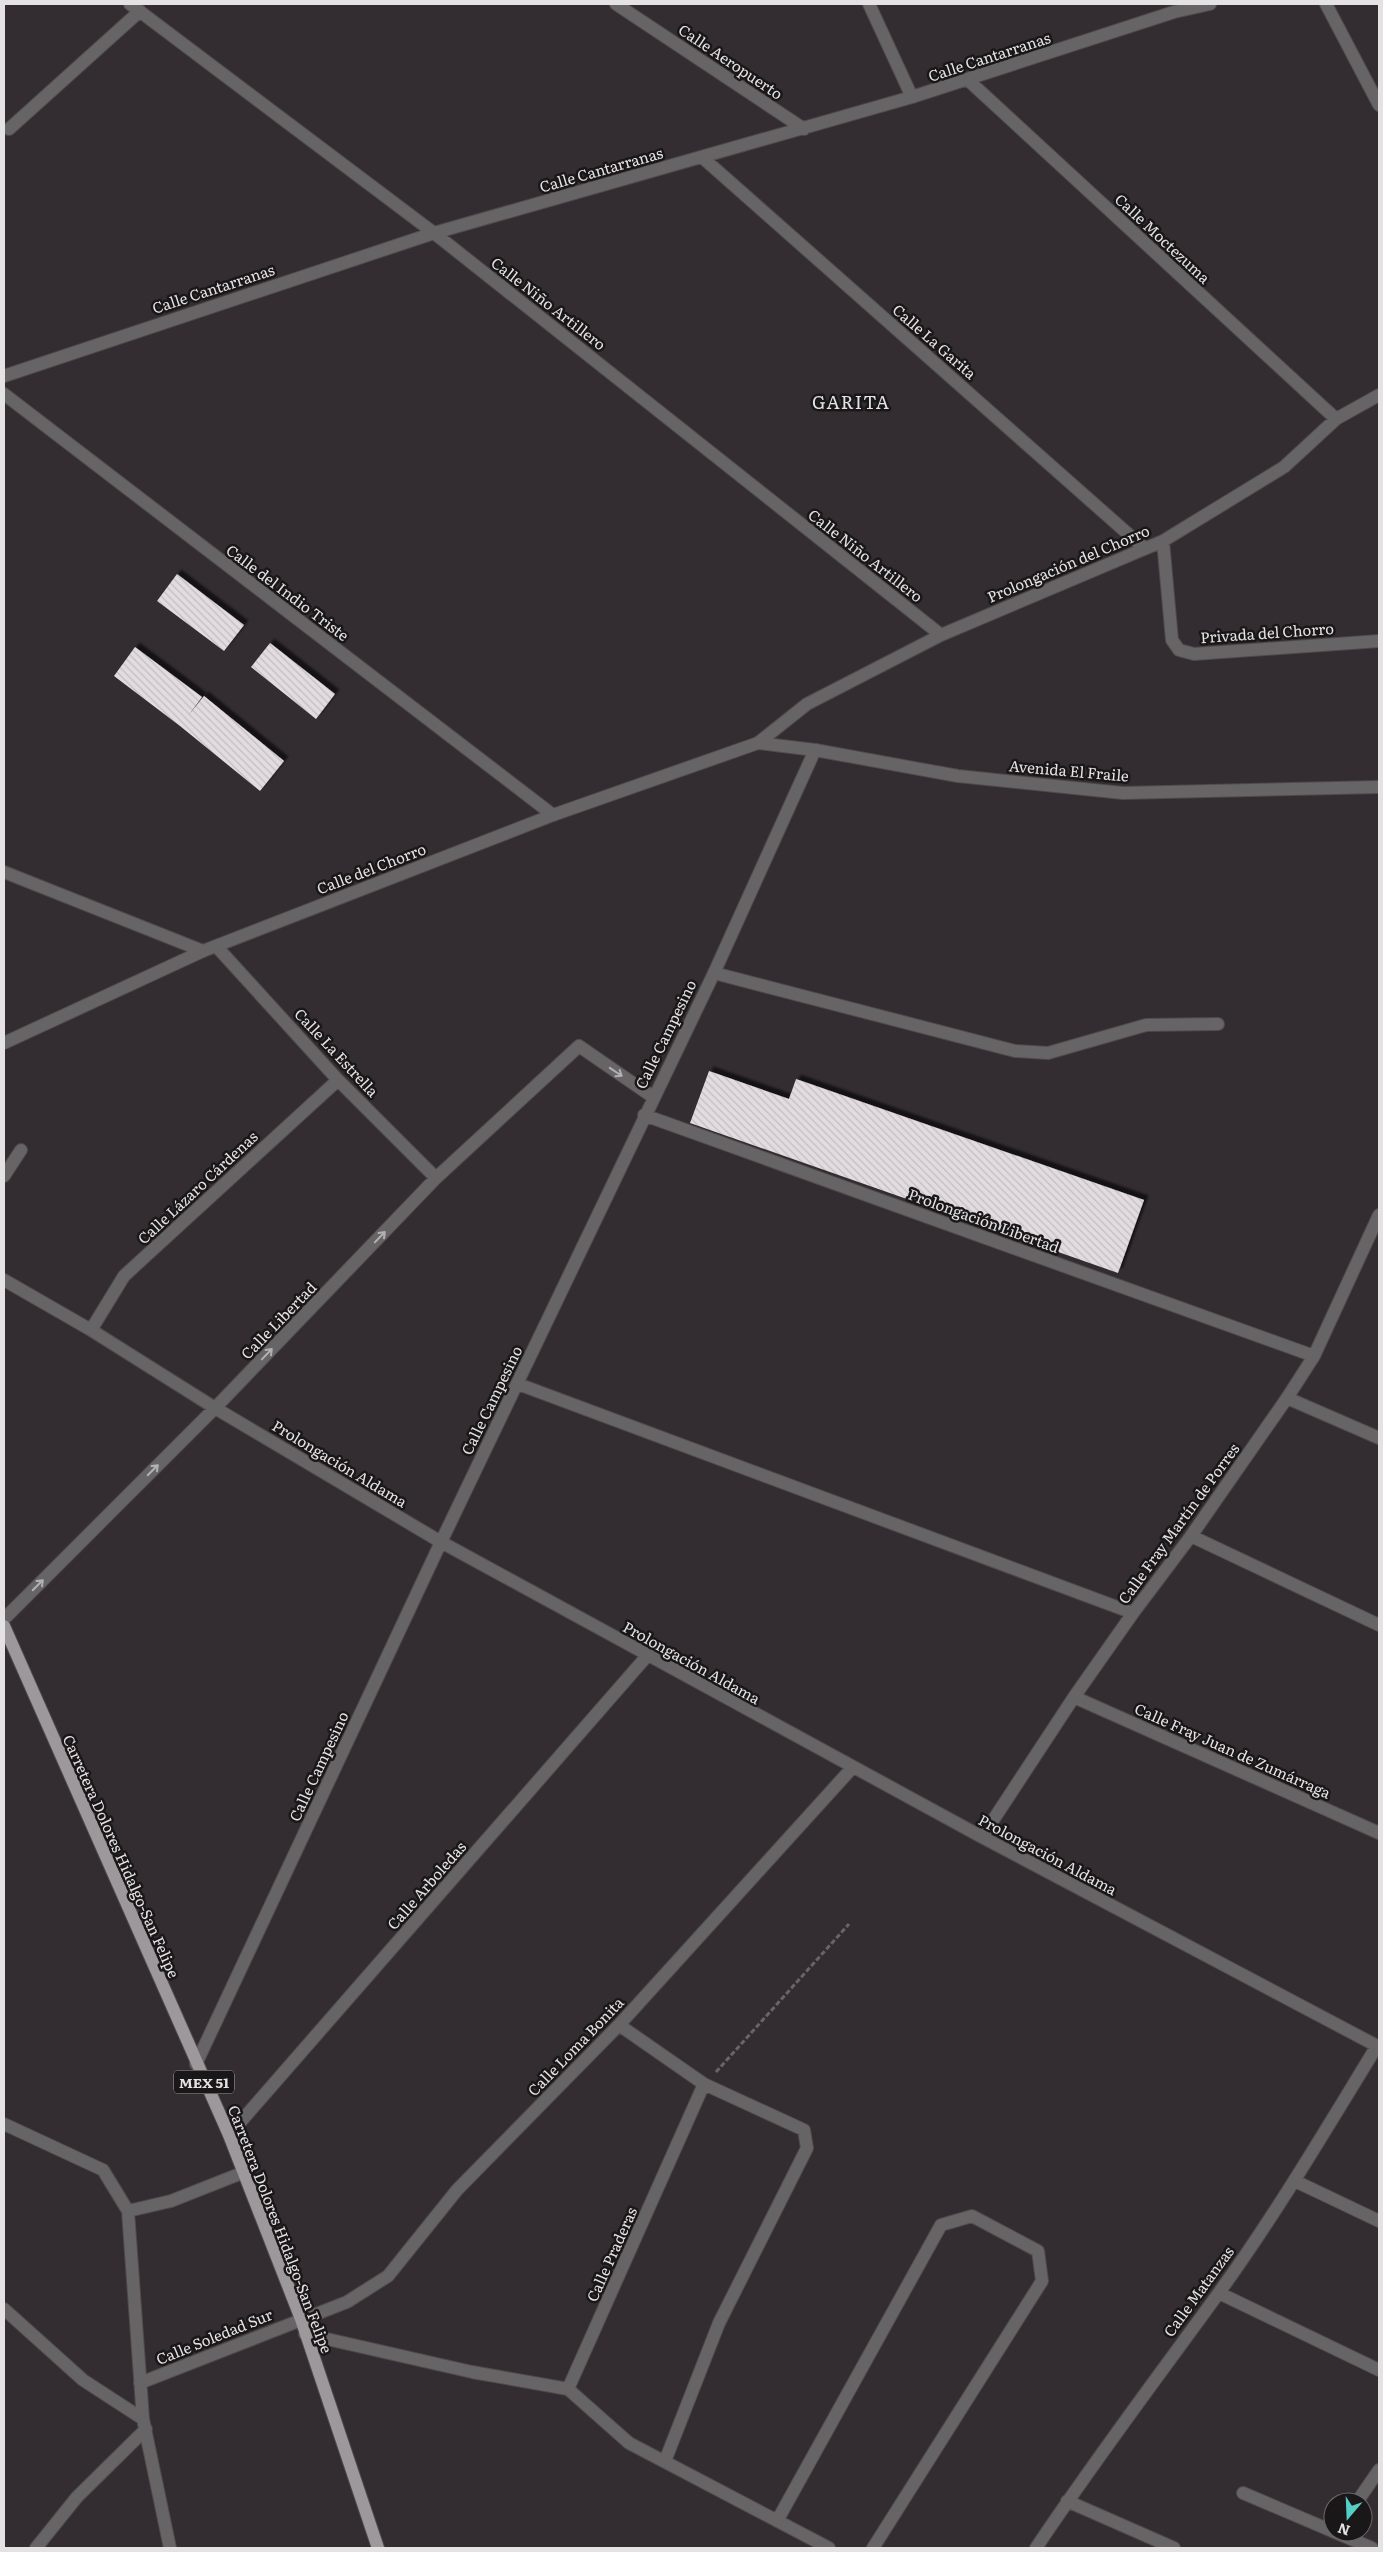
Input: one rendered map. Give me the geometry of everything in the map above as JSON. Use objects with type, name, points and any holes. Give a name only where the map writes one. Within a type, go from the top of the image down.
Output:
[{"type":"main road","name":"Carretera Dolores Hidalgo-San Felipe","points":[[4,1626],[229,2135],[242,2173],[300,2319],[378,2548]]},
{"type":"street","name":"Calle Aeropuerto","points":[[616,4],[804,129]]},
{"type":"street","points":[[868,4],[912,97]]},
{"type":"street","name":"Calle Cantarranas","points":[[5,372],[434,233],[912,97],[968,80],[1176,8],[1210,4]]},
{"type":"street","points":[[1326,4],[1379,105]]},
{"type":"street","points":[[9,129],[135,7]]},
{"type":"street","name":"Calle Niño Artillero","points":[[135,7],[434,233],[941,635]]},
{"type":"street","name":"Calle Moctezuma","points":[[968,80],[1336,419]]},
{"type":"street","name":"Calle La Garita","points":[[703,158],[1144,548]]},
{"type":"street","name":"Calle del Indio Triste","points":[[4,394],[553,815]]},
{"type":"street","name":"Prolongación del Chorro","points":[[758,743],[807,704],[941,635],[1163,541],[1284,467],[1336,419],[1379,395]]},
{"type":"street","name":"Privada del Chorro","points":[[1163,541],[1172,640],[1179,650],[1194,654],[1379,641]]},
{"type":"street","name":"Calle del Chorro","points":[[4,1043],[203,951],[553,815],[758,743]]},
{"type":"street","name":"Avenida El Fraile","points":[[758,743],[815,750],[958,776],[1123,793],[1379,787]]},
{"type":"street","name":"Calle Campesino","points":[[196,2064],[441,1542],[518,1384],[644,1115],[714,973],[815,750]]},
{"type":"street","points":[[4,872],[203,951]]},
{"type":"street","name":"Calle La Estrella","points":[[216,946],[338,1080],[436,1178]]},
{"type":"street","points":[[714,973],[1015,1051],[1048,1053],[1146,1025],[1218,1024]]},
{"type":"street","name":"Calle Libertad","points":[[4,1619],[215,1408],[436,1178],[579,1046],[653,1097]]},
{"type":"street","name":"Calle Lázaro Cárdenas","points":[[90,1330],[124,1276],[338,1080]]},
{"type":"street","name":"Prolongación Libertad","points":[[644,1115],[1314,1356]]},
{"type":"street","points":[[4,1176],[21,1150]]},
{"type":"street","name":"Calle Fray Martín de Porres","points":[[982,1838],[1074,1697],[1132,1613],[1191,1536],[1314,1356],[1379,1217]]},
{"type":"street","name":"Prolongación Aldama","points":[[4,1280],[441,1542],[982,1838],[1378,2046]]},
{"type":"street","points":[[518,1384],[1132,1613]]},
{"type":"street","points":[[1287,1398],[1379,1438]]},
{"type":"street","points":[[1191,1536],[1379,1625]]},
{"type":"street","name":"Calle Arboledas","points":[[229,2135],[647,1656]]},
{"type":"street","name":"Calle Fray Juan de Zumárraga","points":[[1074,1697],[1379,1833]]},
{"type":"street","name":"Calle Loma Bonita","points":[[300,2319],[347,2302],[388,2276],[457,2190],[619,2025],[854,1768]]},
{"type":"street","points":[[619,2025],[704,2084],[804,2130],[807,2148],[719,2323],[665,2461]]},
{"type":"street","name":"Calle Matanzas","points":[[1036,2548],[1067,2501],[1219,2293],[1295,2181],[1378,2046]]},
{"type":"street","name":"Calle Praderas","points":[[568,2389],[704,2084]]},
{"type":"street","points":[[4,2124],[103,2170],[128,2211],[144,2424],[170,2548]]},
{"type":"street","points":[[128,2211],[171,2202],[242,2173]]},
{"type":"street","points":[[1295,2181],[1379,2221]]},
{"type":"street","points":[[778,2521],[941,2225],[972,2216],[1038,2251],[1042,2281],[872,2548]]},
{"type":"street","points":[[1219,2293],[1379,2370]]},
{"type":"street","points":[[4,2309],[83,2380],[144,2424]]},
{"type":"street","name":"Calle Soledad Sur","points":[[140,2383],[300,2319]]},
{"type":"street","points":[[305,2334],[472,2372],[568,2389],[629,2443],[829,2548]]},
{"type":"street","points":[[36,2548],[77,2497],[144,2424]]},
{"type":"street","points":[[1364,2492],[1379,2470]]},
{"type":"street","points":[[1243,2493],[1323,2528]]},
{"type":"street","points":[[1067,2501],[1174,2548]]},
{"type":"street","points":[[1357,2542],[1372,2548]]},
{"type":"path","points":[[704,2084],[849,1924]]},
{"type":"building","points":[[177,574],[244,625],[224,651],[157,601]]},
{"type":"building","points":[[270,643],[335,694],[316,719],[251,667]]},
{"type":"building","points":[[135,647],[202,697],[188,716],[204,696],[284,761],[260,791],[180,726],[114,676]]},
{"type":"building","points":[[709,1071],[789,1099],[796,1079],[1144,1200],[1118,1273],[690,1123]]},
{"type":"district","name":"GARITA","points":[[851,401]]}]
